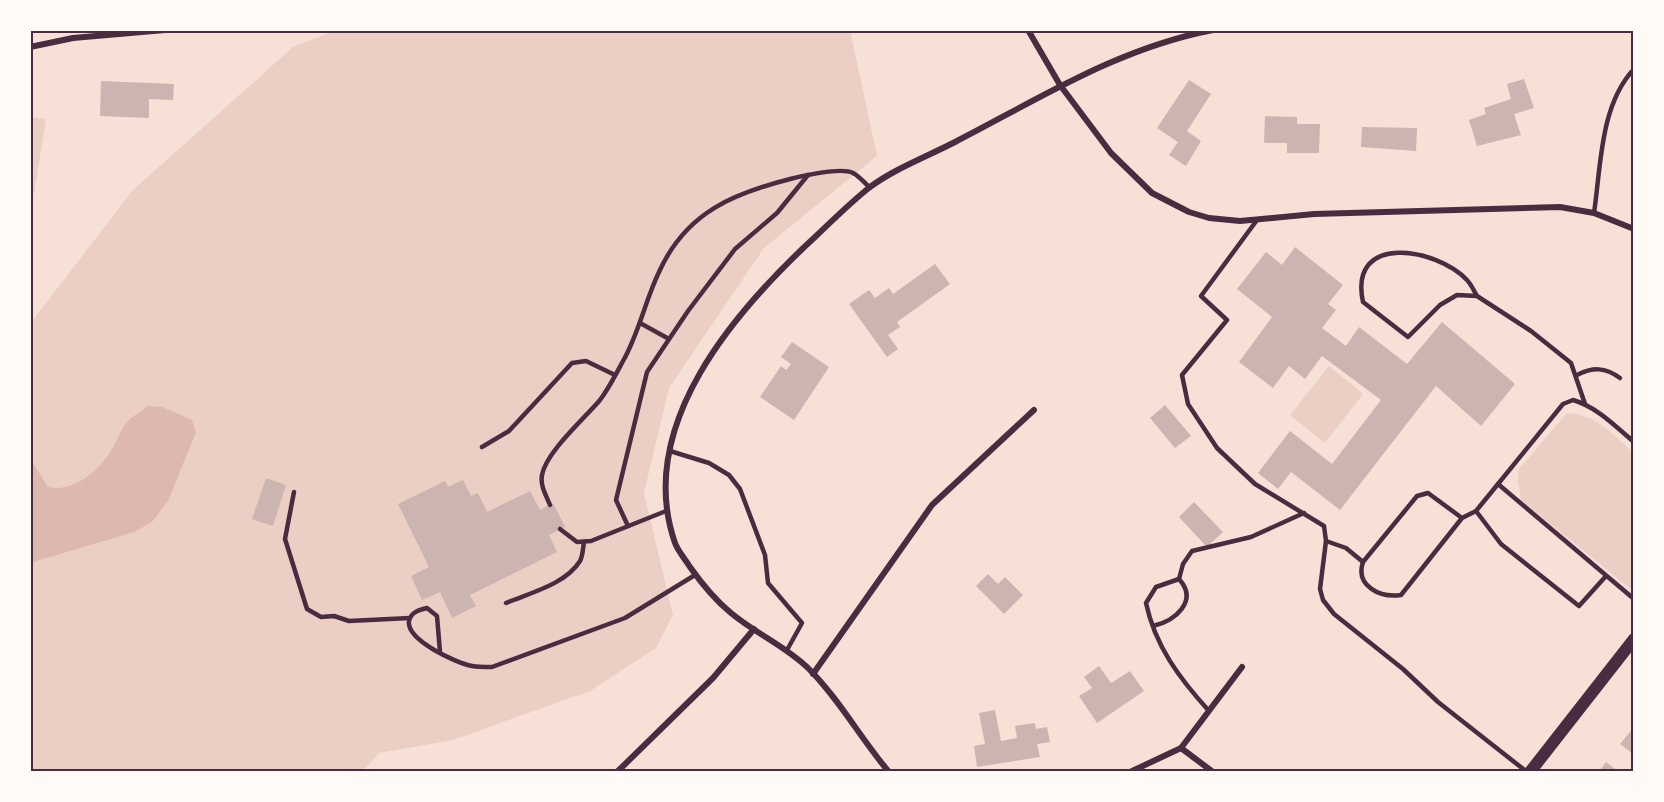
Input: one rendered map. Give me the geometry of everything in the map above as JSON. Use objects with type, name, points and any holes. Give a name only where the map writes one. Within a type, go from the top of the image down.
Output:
[{"type":"main road","points":[[1528,772],[1634,639]]},
{"type":"street","points":[[30,47],[73,38],[165,30]]},
{"type":"street","points":[[1028,30],[1060,85],[1111,153],[1152,193],[1179,208],[1209,218],[1240,221],[1314,214],[1560,207],[1594,213],[1634,229]]},
{"type":"street","points":[[889,772],[813,674],[787,650],[732,614],[710,594],[676,546],[666,511],[670,451],[677,422],[688,397],[730,328],[772,277],[870,188],[909,163],[954,143],[1060,85],[1152,45],[1213,30]]},
{"type":"street","points":[[813,674],[932,505],[1034,410]]},
{"type":"street","points":[[617,772],[713,678],[754,629]]},
{"type":"street","points":[[1130,772],[1181,748],[1242,667]]},
{"type":"street","points":[[1181,748],[1214,772]]},
{"type":"lane","points":[[1594,213],[1607,125],[1615,97],[1634,69]]},
{"type":"lane","points":[[550,505],[542,481],[545,466],[602,397],[640,323],[658,273],[670,249],[697,220],[715,206],[753,188],[808,175],[846,171],[857,176],[870,188]]},
{"type":"lane","points":[[628,526],[616,500],[624,458],[647,372],[735,249],[777,213],[808,175]]},
{"type":"lane","points":[[1257,219],[1201,296],[1227,320],[1182,375],[1188,404],[1217,448],[1255,484],[1324,526],[1326,541],[1320,589],[1323,600],[1334,614],[1403,669],[1438,702],[1528,772]]},
{"type":"lane","points":[[1477,296],[1457,295],[1440,305],[1408,337],[1363,302],[1359,285],[1363,268],[1381,254],[1402,253],[1430,258],[1448,267],[1466,279],[1477,296],[1559,352],[1571,363],[1577,375],[1585,404]]},
{"type":"lane","points":[[640,323],[669,339]]},
{"type":"lane","points":[[482,447],[509,431],[573,363],[586,361],[615,375]]},
{"type":"lane","points":[[1577,375],[1587,370],[1601,369],[1620,378]]},
{"type":"lane","points":[[1462,518],[1428,493],[1417,496],[1363,562],[1359,572],[1363,582],[1378,593],[1389,597],[1401,595],[1462,518],[1476,511],[1563,404],[1573,400],[1585,404],[1634,442]]},
{"type":"lane","points":[[670,451],[710,463],[729,475],[741,489],[765,555],[768,582],[802,623],[787,650]]},
{"type":"lane","points":[[1498,484],[1634,599]]},
{"type":"lane","points":[[294,492],[285,539],[307,609],[321,617],[334,616],[349,621],[410,618]]},
{"type":"lane","points":[[560,529],[570,539],[584,542],[666,511]]},
{"type":"lane","points":[[1476,511],[1502,544],[1579,606],[1606,576]]},
{"type":"lane","points":[[1179,579],[1183,564],[1192,551],[1201,547],[1220,547],[1251,537],[1304,513]]},
{"type":"lane","points":[[1326,541],[1346,548],[1363,562]]},
{"type":"lane","points":[[506,603],[555,583],[568,573],[581,560],[584,542]]},
{"type":"lane","points":[[440,652],[437,616],[427,608],[416,610],[410,618],[411,632],[440,652],[471,666],[492,667],[625,618],[695,574]]},
{"type":"lane","points":[[1179,579],[1156,587],[1146,603],[1153,626],[1179,678],[1209,711]]},
{"type":"lane","points":[[1153,626],[1167,623],[1177,615],[1188,598],[1186,587],[1179,579]]},
{"type":"shaded area","points":[[337,30],[850,30],[877,156],[764,248],[669,388],[644,493],[673,615],[656,648],[590,691],[453,740],[379,753],[362,772],[30,772],[30,324],[132,191],[293,47]]},
{"type":"shaded area","points":[[30,117],[46,119],[34,194],[30,193]]},
{"type":"shaded area","points":[[1329,366],[1363,394],[1325,443],[1290,415]]},
{"type":"shaded area","points":[[148,406],[162,407],[192,420],[196,432],[168,501],[152,522],[134,532],[30,563],[30,458],[48,487],[67,487],[77,483],[101,465],[126,423]]},
{"type":"shaded area","points":[[1567,413],[1595,421],[1634,453],[1633,591],[1521,500],[1519,469]]},
{"type":"building","points":[[1524,79],[1534,108],[1514,114],[1521,135],[1477,146],[1469,120],[1486,114],[1484,108],[1511,99],[1507,84]]},
{"type":"building","points":[[1189,80],[1211,94],[1187,131],[1201,141],[1186,166],[1169,155],[1178,142],[1157,128]]},
{"type":"building","points":[[101,81],[174,84],[173,100],[149,99],[149,118],[100,116]]},
{"type":"building","points":[[1265,116],[1297,117],[1297,124],[1320,124],[1319,153],[1287,153],[1287,143],[1264,143]]},
{"type":"building","points":[[1362,127],[1417,128],[1416,151],[1361,147]]},
{"type":"building","points":[[1295,247],[1343,285],[1328,304],[1336,310],[1322,328],[1346,346],[1359,327],[1407,364],[1442,322],[1515,384],[1481,426],[1436,386],[1340,510],[1291,472],[1278,489],[1258,473],[1290,431],[1332,464],[1381,400],[1322,356],[1305,379],[1289,366],[1273,388],[1239,362],[1272,317],[1237,289],[1266,252],[1282,265]]},
{"type":"building","points":[[935,264],[950,284],[897,322],[900,327],[888,335],[898,349],[887,357],[849,304],[869,290],[875,298],[889,288],[893,294]]},
{"type":"building","points":[[792,342],[829,367],[794,420],[760,397],[781,366],[786,370],[791,364],[781,357]]},
{"type":"building","points":[[1165,405],[1191,436],[1175,448],[1150,418]]},
{"type":"building","points":[[266,478],[286,485],[273,526],[252,519]]},
{"type":"building","points":[[463,480],[471,496],[478,493],[487,512],[530,491],[540,510],[553,503],[565,527],[549,535],[557,552],[470,595],[476,606],[452,618],[440,592],[422,600],[411,576],[429,567],[398,504],[445,481],[448,487]]},
{"type":"building","points":[[1194,502],[1223,532],[1207,547],[1179,517]]},
{"type":"building","points":[[988,574],[998,584],[1005,577],[1023,595],[1004,614],[976,586]]},
{"type":"building","points":[[1099,666],[1111,683],[1130,671],[1144,691],[1097,723],[1079,696],[1092,688],[1084,677]]},
{"type":"building","points":[[995,710],[1001,741],[1017,738],[1015,726],[1035,723],[1036,729],[1047,727],[1050,742],[1037,744],[1040,757],[977,767],[974,746],[985,744],[979,713]]},
{"type":"building","points":[[1634,727],[1634,753],[1633,754],[1620,744]]},
{"type":"building","points":[[1606,762],[1619,772],[1599,772]]}]
